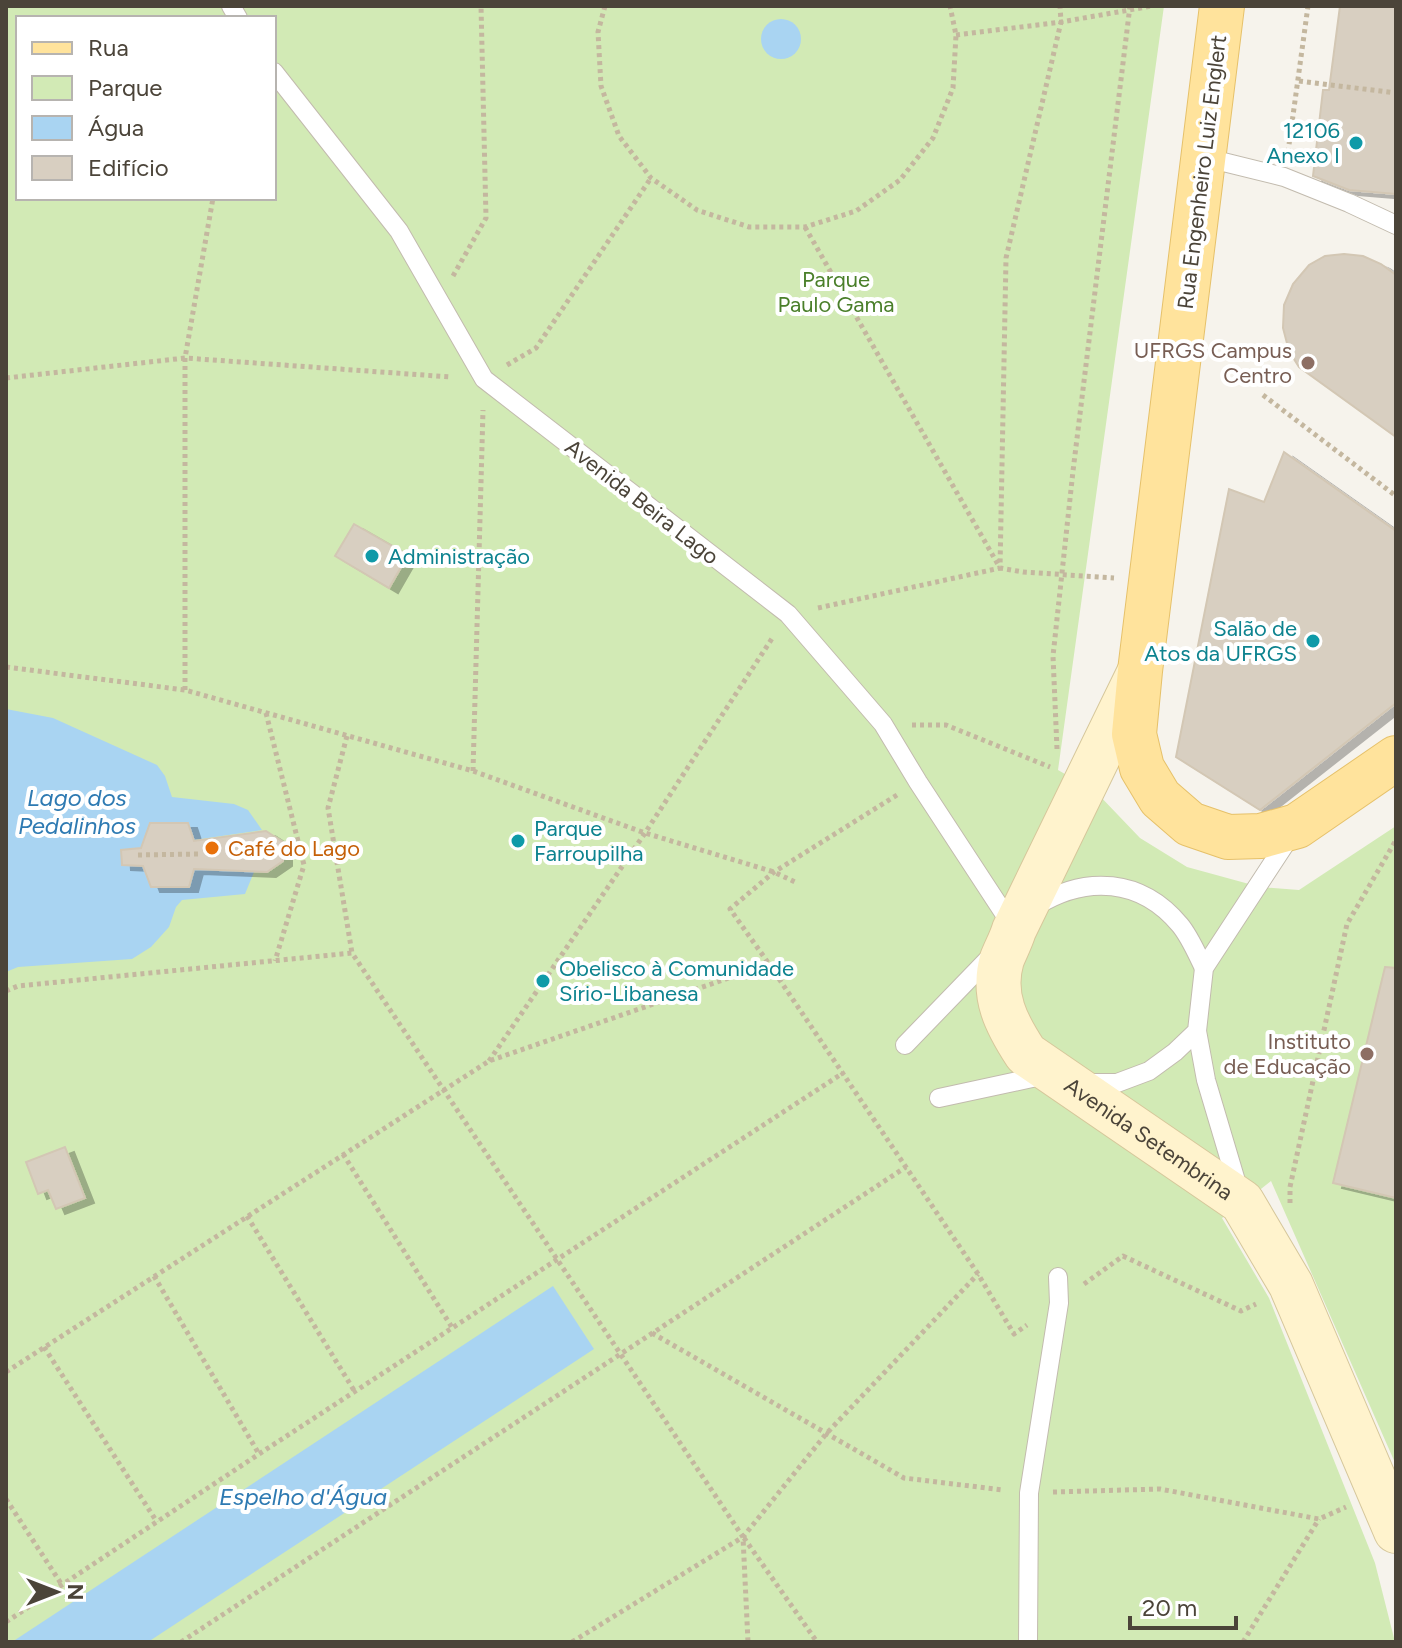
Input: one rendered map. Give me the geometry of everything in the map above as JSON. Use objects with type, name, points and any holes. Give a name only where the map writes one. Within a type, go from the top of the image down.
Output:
[{"type":"main road","name":"Rua Engenheiro Luiz Englert","points":[[1222,6],[1134,734],[1142,768],[1160,798],[1190,824],[1228,837],[1261,836],[1297,826],[1396,758]]},
{"type":"street","name":"Avenida Setembrina","points":[[1140,671],[1014,930],[1001,962],[998,995],[1008,1026],[1026,1054],[1242,1202],[1291,1285],[1396,1531]]},
{"type":"lane","name":"Avenida Beira Lago","points":[[276,75],[399,231],[484,379],[788,614],[883,724],[1014,930]]},
{"type":"lane","points":[[1203,157],[1284,177],[1396,225]]},
{"type":"lane","points":[[1242,1202],[1206,1080],[1197,1031],[1204,968],[1297,826]]},
{"type":"lane","name":"Avenida Setembrina","points":[[1014,930],[1036,905],[1065,890],[1096,884],[1129,890],[1159,904],[1181,927],[1204,968]]},
{"type":"lane","points":[[905,1045],[1014,930]]},
{"type":"lane","points":[[939,1098],[1054,1074],[1084,1083],[1117,1083],[1149,1071],[1197,1031]]},
{"type":"lane","points":[[1028,1642],[1029,1493],[1059,1303],[1058,1277]]},
{"type":"path","points":[[440,301],[486,218],[481,6]]},
{"type":"path","points":[[605,6],[598,32],[601,86],[619,136],[651,178],[697,210],[749,227],[805,227],[856,211],[900,180],[933,138],[953,88],[956,35],[950,6]]},
{"type":"path","points":[[1000,568],[1006,258],[1061,22],[1060,6]]},
{"type":"path","points":[[956,35],[1061,22],[1152,6]]},
{"type":"path","points":[[1284,177],[1308,6]]},
{"type":"path","points":[[1057,756],[1053,656],[1130,8]]},
{"type":"path","points":[[1299,81],[1396,93]]},
{"type":"path","points":[[6,378],[185,358],[484,379],[536,348],[651,178]]},
{"type":"path","points":[[185,690],[185,358],[213,200]]},
{"type":"path","points":[[805,227],[1000,568]]},
{"type":"path","points":[[473,771],[484,379]]},
{"type":"path","points":[[1263,395],[1396,496]]},
{"type":"path","points":[[489,1061],[645,833],[788,614],[1000,568],[1152,581]]},
{"type":"path","points":[[6,667],[185,690],[473,771],[645,833],[774,872],[797,883]]},
{"type":"path","points":[[266,713],[304,865],[275,961]]},
{"type":"path","points":[[883,724],[946,725],[1058,771]]},
{"type":"path","points":[[347,736],[328,808],[352,953],[743,1537],[817,1642]]},
{"type":"path","points":[[918,782],[774,872],[730,909],[978,1274],[1014,1334],[1123,1256],[1241,1311],[1291,1285]]},
{"type":"path","points":[[1290,1215],[1290,1187],[1347,924],[1396,840]]},
{"type":"path","points":[[138,855],[199,854]]},
{"type":"path","points":[[6,991],[18,986],[352,953]]},
{"type":"path","points":[[6,1372],[489,1061],[769,964]]},
{"type":"path","points":[[6,1622],[843,1073]]},
{"type":"path","points":[[343,1154],[453,1329]]},
{"type":"path","points":[[181,1642],[906,1167]]},
{"type":"path","points":[[247,1216],[355,1392]]},
{"type":"path","points":[[572,1642],[743,1537],[826,1434],[978,1274]]},
{"type":"path","points":[[154,1276],[259,1454]]},
{"type":"path","points":[[44,1347],[157,1522]]},
{"type":"path","points":[[6,1499],[62,1585]]},
{"type":"path","points":[[1243,1642],[1319,1519]]},
{"type":"path","points":[[743,1537],[748,1642]]},
{"type":"green space","name":"Parque Farroupilha","points":[[6,6],[1164,6],[1058,770],[1096,792],[1140,838],[1187,867],[1260,887],[1299,890],[1396,826],[1396,1465],[1271,1181],[1222,1218],[1269,1298],[1375,1563],[1395,1642],[6,1642]]},
{"type":"water","points":[[781,19],[795,25],[801,39],[795,53],[781,59],[767,53],[761,39],[767,25]]},
{"type":"water","name":"Lago dos Pedalinhos","points":[[6,709],[53,718],[157,765],[165,776],[172,797],[234,804],[248,810],[262,830],[194,840],[188,822],[150,823],[138,855],[152,887],[190,887],[194,869],[254,872],[245,894],[182,900],[169,927],[151,947],[132,959],[18,967],[6,972]]},
{"type":"water","name":"Espelho d'Água","points":[[553,1286],[594,1349],[148,1642],[12,1642]]},
{"type":"building","points":[[1340,6],[1396,6],[1396,194],[1349,190],[1313,176],[1323,90],[1329,90]]},
{"type":"building","points":[[1325,256],[1363,256],[1396,275],[1396,437],[1299,367],[1289,351],[1283,328],[1284,305],[1293,284],[1309,265]]},
{"type":"building","points":[[1284,452],[1396,531],[1396,703],[1260,810],[1176,757],[1229,489],[1264,502]]},
{"type":"building","name":"Administração","points":[[354,524],[408,555],[389,588],[335,556]]},
{"type":"building","name":"Café do Lago","points":[[150,823],[188,823],[194,841],[266,831],[283,842],[283,861],[267,872],[194,869],[189,887],[151,887],[143,866],[122,865],[121,850],[141,848]]},
{"type":"building","points":[[1385,967],[1396,968],[1396,1198],[1333,1183]]},
{"type":"building","points":[[65,1147],[85,1198],[56,1209],[48,1190],[38,1194],[26,1162]]},
{"type":"place","name":"12106 Anexo I","points":[[1356,143]]},
{"type":"place","name":"UFRGS Campus Centro","points":[[1308,363]]},
{"type":"place","name":"Administração","points":[[372,556]]},
{"type":"place","name":"Salão de Atos da UFRGS","points":[[1313,641]]},
{"type":"place","name":"Parque Farroupilha","points":[[518,841]]},
{"type":"place","name":"Café do Lago","points":[[212,848]]},
{"type":"place","name":"Obelisco à Comunidade Sírio-Libanesa","points":[[543,981]]},
{"type":"place","name":"Instituto de Educação","points":[[1367,1054]]},
{"type":"park label","name":"Parque Paulo Gama","points":[[836,292]]}]
